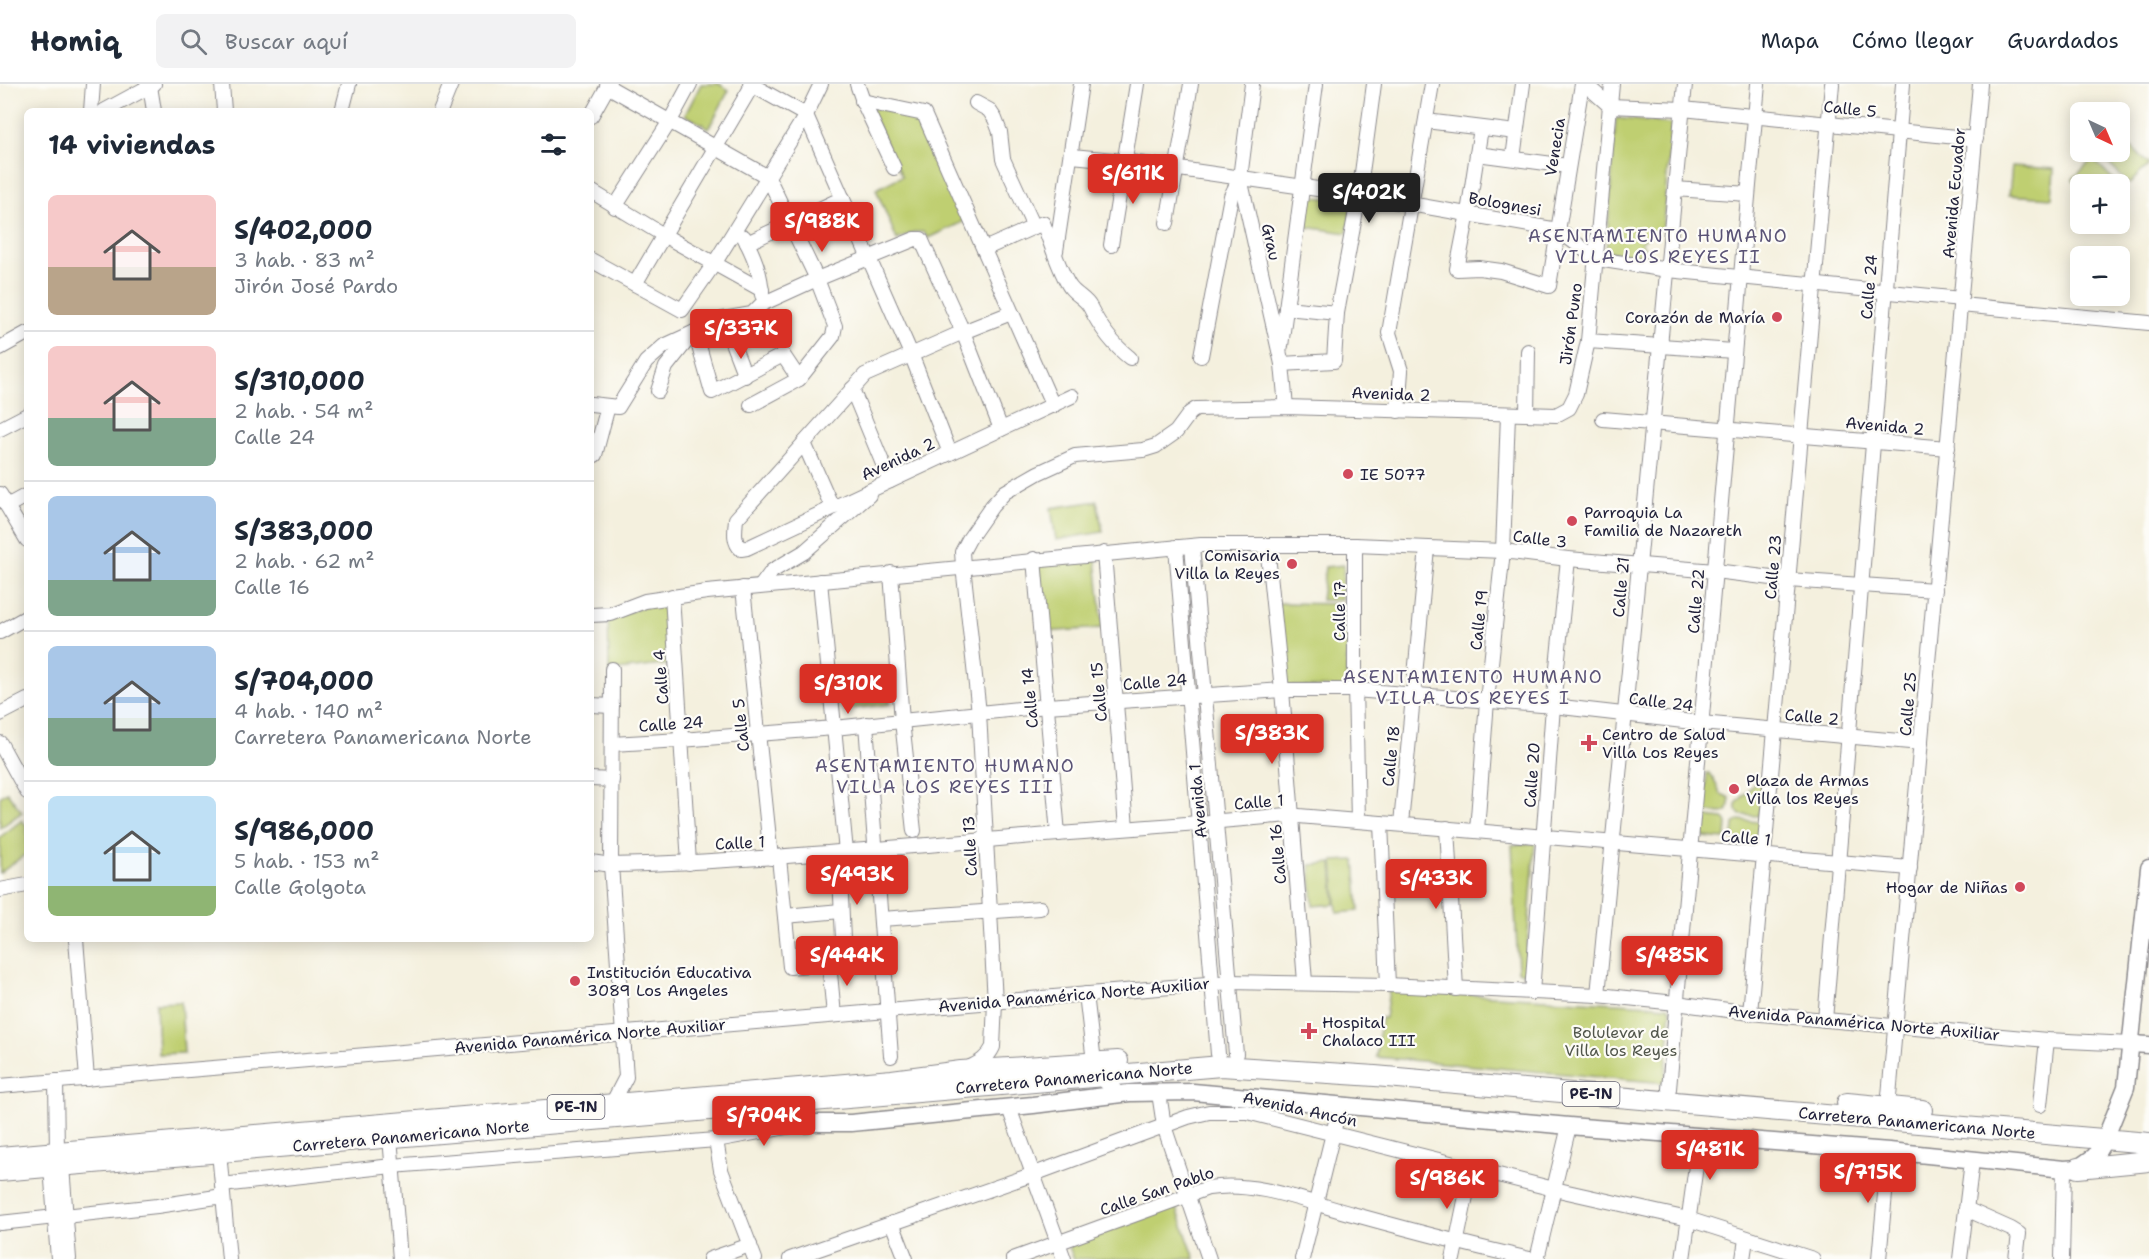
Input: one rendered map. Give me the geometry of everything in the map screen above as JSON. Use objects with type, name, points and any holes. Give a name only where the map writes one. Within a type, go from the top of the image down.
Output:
[{"type":"highway","name":"Carretera Panamericana Norte","points":[[0,1157],[57,1161],[219,1152],[711,1110],[1227,1054],[1376,1062],[1888,1107],[2108,1133],[2149,1143]]},
{"type":"highway","name":"Carretera Panamericana Norte","points":[[0,1171],[57,1161],[612,1104],[892,1080],[961,1071],[1221,1066],[2108,1133],[2149,1130]]},
{"type":"highway","points":[[711,1110],[806,1123]]},
{"type":"highway","points":[[2071,1168],[2149,1161]]},
{"type":"main road","points":[[806,1123],[851,1123],[1009,1108],[1119,1094],[1193,1092],[2071,1168],[2095,1156],[2108,1133],[2126,1088],[2149,868]]},
{"type":"main road","name":"Avenida Panamérica Norte Auxiliar","points":[[2131,1044],[2149,1045]]},
{"type":"street","points":[[91,108],[93,84]]},
{"type":"street","points":[[222,84],[224,108]]},
{"type":"street","points":[[343,108],[347,84]]},
{"type":"street","points":[[441,108],[451,84]]},
{"type":"street","points":[[615,207],[670,121],[690,84]]},
{"type":"street","points":[[635,285],[752,84],[806,116],[870,258],[950,453]]},
{"type":"street","points":[[594,262],[682,310],[714,264],[806,116],[820,84]]},
{"type":"street","points":[[857,84],[862,101],[894,168]]},
{"type":"street","points":[[1056,253],[1081,84]]},
{"type":"street","points":[[1111,245],[1137,84]]},
{"type":"street","points":[[1167,223],[1191,84]]},
{"type":"street","name":"Grau","points":[[1252,84],[1240,178],[1281,361],[1286,407]]},
{"type":"street","points":[[1316,84],[1301,186],[1281,361],[1334,361],[1337,313],[1359,195],[1374,84]]},
{"type":"street","points":[[1398,411],[1401,371],[1389,333],[1432,84]]},
{"type":"street","points":[[1513,158],[1523,84]]},
{"type":"street","points":[[1583,84],[1610,106]]},
{"type":"street","name":"Venecia","points":[[1468,213],[1457,269],[1479,268],[1501,271],[1549,286],[1583,84]]},
{"type":"street","name":"Jirón Puno","points":[[1556,415],[1569,408],[1576,394],[1588,341],[1612,84]]},
{"type":"street","name":"Calle 21","points":[[1598,995],[1685,84]]},
{"type":"street","name":"Calle 22","points":[[1669,1089],[1758,84]]},
{"type":"street","name":"Calle 23","points":[[1750,1013],[1832,84]]},
{"type":"street","name":"Calle 24","points":[[1825,1020],[1903,84]]},
{"type":"street","name":"Avenida Ecuador","points":[[1961,302],[1980,84]]},
{"type":"street","points":[[110,108],[152,85],[154,108]]},
{"type":"street","points":[[594,111],[608,85],[768,177],[817,279],[835,326],[833,336],[799,379],[751,405]]},
{"type":"street","points":[[862,101],[924,114],[1053,406]]},
{"type":"street","points":[[976,103],[989,110],[995,119],[1000,132],[1003,159],[1034,226]]},
{"type":"street","name":"Calle 5","points":[[1610,106],[1683,110],[1976,138]]},
{"type":"street","points":[[1426,121],[1516,132]]},
{"type":"street","points":[[1468,213],[1481,128]]},
{"type":"street","points":[[1477,154],[1568,165]]},
{"type":"street","name":"Bolognesi","points":[[1072,156],[1301,186],[1558,230],[1597,259],[1668,270],[1885,291],[2149,323]]},
{"type":"street","points":[[1201,356],[1231,196],[1240,178]]},
{"type":"street","points":[[1675,189],[1748,194]]},
{"type":"street","points":[[594,193],[714,264],[762,297]]},
{"type":"street","points":[[747,243],[843,198]]},
{"type":"street","points":[[984,249],[1043,223],[1071,288],[1089,305],[1093,316],[1104,332],[1130,358]]},
{"type":"street","points":[[594,404],[618,407],[646,362],[664,346],[723,319],[752,314],[762,297],[755,258],[738,224]]},
{"type":"street","points":[[762,297],[817,279],[915,238],[921,239],[963,332],[1001,429]]},
{"type":"street","name":"Calle 25","points":[[1888,1107],[1961,302]]},
{"type":"street","points":[[1286,308],[1337,313]]},
{"type":"street","points":[[832,507],[804,443],[852,389],[865,375],[1011,313]]},
{"type":"street","points":[[723,319],[745,376]]},
{"type":"street","points":[[695,332],[712,392],[783,355],[799,379]]},
{"type":"street","points":[[658,391],[666,367],[695,332]]},
{"type":"street","points":[[0,348],[24,335]]},
{"type":"street","points":[[1588,341],[1734,351]]},
{"type":"street","points":[[1527,414],[1528,351]]},
{"type":"street","points":[[761,586],[772,571],[804,552],[885,483],[852,389]]},
{"type":"street","name":"Avenida 2","points":[[804,443],[736,519],[735,541],[741,549],[1072,396]]},
{"type":"street","points":[[596,455],[608,406]]},
{"type":"street","name":"Avenida 2","points":[[1190,413],[1196,409],[1286,407],[1556,415]]},
{"type":"street","name":"Calle 13","points":[[961,1071],[980,1063],[990,1054],[994,1040],[995,1002],[979,713],[962,552],[992,506],[1005,492],[1038,473],[1075,456],[1143,450],[1156,446],[1176,432],[1190,413]]},
{"type":"street","name":"Calle 19","points":[[1477,830],[1487,701],[1503,551],[1509,414]]},
{"type":"street","points":[[0,429],[24,417]]},
{"type":"street","name":"Avenida 2","points":[[1603,419],[1948,448]]},
{"type":"street","points":[[24,496],[3,500],[24,535]]},
{"type":"street","name":"Calle 3","points":[[594,615],[611,614],[645,601],[672,596],[742,588],[1104,553],[1192,546],[1267,544],[1503,551],[1788,580],[1935,590]]},
{"type":"street","name":"Calle 16","points":[[1267,544],[1282,690],[1305,982]]},
{"type":"street","name":"Calle 17","points":[[1355,545],[1358,821]]},
{"type":"street","name":"Avenida 1","points":[[1192,546],[1230,982],[1227,1054]]},
{"type":"street","name":"Avenida 1","points":[[1176,547],[1213,983],[1227,1054]]},
{"type":"street","name":"Calle 18","points":[[1401,824],[1427,548]]},
{"type":"street","name":"Calle 15","points":[[1104,553],[1126,828]]},
{"type":"street","name":"Calle 14","points":[[1034,559],[1058,834]]},
{"type":"street","name":"Calle 20","points":[[1532,993],[1553,706],[1568,559]]},
{"type":"street","points":[[891,573],[914,831]]},
{"type":"street","points":[[820,581],[834,728],[842,853],[844,961],[829,963],[834,1015]]},
{"type":"street","name":"Calle 5","points":[[742,588],[790,967],[829,963]]},
{"type":"street","name":"Calle 4","points":[[672,596],[689,863]]},
{"type":"street","points":[[0,633],[24,619]]},
{"type":"street","points":[[612,669],[611,865],[626,1077],[612,1104]]},
{"type":"street","name":"Calle 24","points":[[612,744],[834,728],[1047,706],[1282,690],[1355,690],[1553,706],[1701,723]]},
{"type":"street","points":[[0,714],[24,702]]},
{"type":"street","points":[[594,705],[612,706]]},
{"type":"street","name":"Calle 2","points":[[1701,723],[1921,743]]},
{"type":"street","points":[[866,724],[891,1056]]},
{"type":"street","points":[[0,743],[24,787]]},
{"type":"street","points":[[594,779],[612,780]]},
{"type":"street","name":"Calle 1","points":[[594,862],[611,865],[775,858],[1292,815],[1910,868]]},
{"type":"street","points":[[1381,823],[1388,985]]},
{"type":"street","points":[[1447,828],[1456,989]]},
{"type":"street","points":[[0,890],[24,886]]},
{"type":"street","points":[[881,919],[1040,908]]},
{"type":"street","points":[[785,916],[842,911]]},
{"type":"street","points":[[76,942],[87,1078]]},
{"type":"street","name":"Avenida Panamérica Norte Auxiliar","points":[[0,1086],[1230,982],[1305,982],[1598,995],[1825,1020],[2047,1040],[2131,1044]]},
{"type":"street","points":[[1086,994],[1097,1069],[1119,1094]]},
{"type":"street","points":[[2040,1105],[2047,1040]]},
{"type":"street","points":[[56,1081],[60,1217],[58,1259]]},
{"type":"street","points":[[1188,1117],[1193,1092]]},
{"type":"street","points":[[1159,1093],[1164,1126],[1209,1259]]},
{"type":"street","points":[[1302,1259],[1340,1105]]},
{"type":"street","points":[[1009,1108],[1064,1259]]},
{"type":"street","name":"Avenida Ancón","points":[[790,1259],[1034,1174],[1188,1117],[1209,1112],[1247,1112],[1333,1132],[1554,1189],[1688,1219],[1813,1259]]},
{"type":"street","points":[[0,1222],[157,1206],[222,1191],[392,1166],[716,1140],[806,1123]]},
{"type":"street","points":[[1537,1259],[1569,1126]]},
{"type":"street","points":[[390,1137],[400,1259]]},
{"type":"street","points":[[1683,1259],[1700,1137]]},
{"type":"street","points":[[716,1140],[721,1170],[755,1259]]},
{"type":"street","points":[[1879,1259],[1889,1151]]},
{"type":"street","points":[[219,1152],[229,1259]]},
{"type":"street","points":[[1959,1259],[1972,1161]]},
{"type":"street","points":[[2119,1165],[2149,1170]]},
{"type":"street","points":[[1453,1259],[1472,1167]]},
{"type":"street","points":[[2062,1259],[2071,1168]]},
{"type":"street","name":"Calle San Pablo","points":[[1013,1259],[1208,1188],[1226,1185],[1243,1186],[1530,1259]]},
{"type":"street","points":[[1966,1209],[2011,1228],[2019,1234],[2016,1259]]},
{"type":"street","points":[[60,1217],[69,1259]]},
{"type":"street","points":[[892,1223],[906,1259]]},
{"type":"street","points":[[1743,1259],[1746,1239]]},
{"type":"street","points":[[710,1259],[750,1245]]},
{"type":"green space","points":[[701,84],[719,84],[729,90],[709,128],[685,115]]},
{"type":"green space","points":[[872,107],[921,116],[967,220],[928,238],[923,232],[914,232],[897,240],[876,189],[902,176],[872,114]]},
{"type":"green space","points":[[1616,118],[1671,124],[1663,226],[1641,242],[1648,256],[1606,252]]},
{"type":"green space","points":[[2130,145],[2149,165],[2130,183],[2130,174],[2119,174],[2107,162],[2130,162]]},
{"type":"green space","points":[[2090,162],[2096,162],[2108,174],[2078,174]]},
{"type":"green space","points":[[2012,166],[2054,169],[2052,198],[2009,195]]},
{"type":"green space","points":[[1304,196],[1353,201],[1347,233],[1299,226]]},
{"type":"green space","points":[[1097,501],[1103,532],[1056,540],[1051,508]]},
{"type":"green space","points":[[1096,560],[1103,628],[1043,632],[1038,564]]},
{"type":"green space","points":[[1344,565],[1341,600],[1321,600],[1325,567]]},
{"type":"green space","points":[[664,601],[670,664],[609,671],[608,618]]},
{"type":"green space","points":[[1278,603],[1348,604],[1346,688],[1285,686]]},
{"type":"green space","points":[[885,674],[890,704],[844,710],[840,680]]},
{"type":"green space","points":[[1707,773],[1710,773],[1721,794],[1730,798],[1728,810],[1724,813],[1706,812],[1704,809]]},
{"type":"green space","points":[[1758,779],[1763,780],[1759,816],[1740,815],[1736,810],[1736,804]]},
{"type":"green space","points":[[7,792],[22,812],[0,828],[0,797]]},
{"type":"green space","points":[[1706,817],[1724,819],[1727,823],[1724,839],[1702,835],[1703,819]]},
{"type":"green space","points":[[22,820],[24,823],[24,855],[0,873],[0,837]]},
{"type":"green space","points":[[1739,820],[1759,822],[1755,841],[1735,840],[1733,837],[1734,824]]},
{"type":"green space","points":[[1535,843],[1525,974],[1518,971],[1512,845]]},
{"type":"green space","points":[[1355,860],[1359,911],[1337,913],[1333,861]]},
{"type":"green space","points":[[1332,863],[1335,904],[1313,906],[1310,865]]},
{"type":"green space","name":"Bolulevar de Villa los Reyes","points":[[1389,990],[1668,1006],[1671,1010],[1665,1083],[1376,1057],[1381,1018],[1385,1018]]},
{"type":"green space","points":[[181,1002],[184,1053],[158,1054],[156,1003]]},
{"type":"green space","points":[[1176,1206],[1195,1259],[1074,1259],[1069,1247],[1073,1243]]},
{"type":"place","name":"Corazón de María","points":[[1777,317]]},
{"type":"place","name":"IE 5077","points":[[1348,474]]},
{"type":"place","name":"Parroquia La Familia de Nazareth","points":[[1572,521]]},
{"type":"place","name":"Comisaria Villa la Reyes","points":[[1292,564]]},
{"type":"place","name":"Centro de Salud Villa Los Reyes","points":[[1589,743]]},
{"type":"place","name":"Plaza de Armas Villa los Reyes","points":[[1734,789]]},
{"type":"place","name":"Hogar de Niñas","points":[[2020,887]]},
{"type":"place","name":"Institución Educativa 3089 Los Angeles","points":[[575,981]]},
{"type":"place","name":"Hospital Chalaco III","points":[[1309,1031]]},
{"type":"district","name":"ASENTAMIENTO HUMANO VILLA LOS REYES II","points":[[1658,246]]},
{"type":"district","name":"ASENTAMIENTO HUMANO VILLA LOS REYES I","points":[[1473,687]]},
{"type":"district","name":"ASENTAMIENTO HUMANO VILLA LOS REYES III","points":[[945,776]]}]
